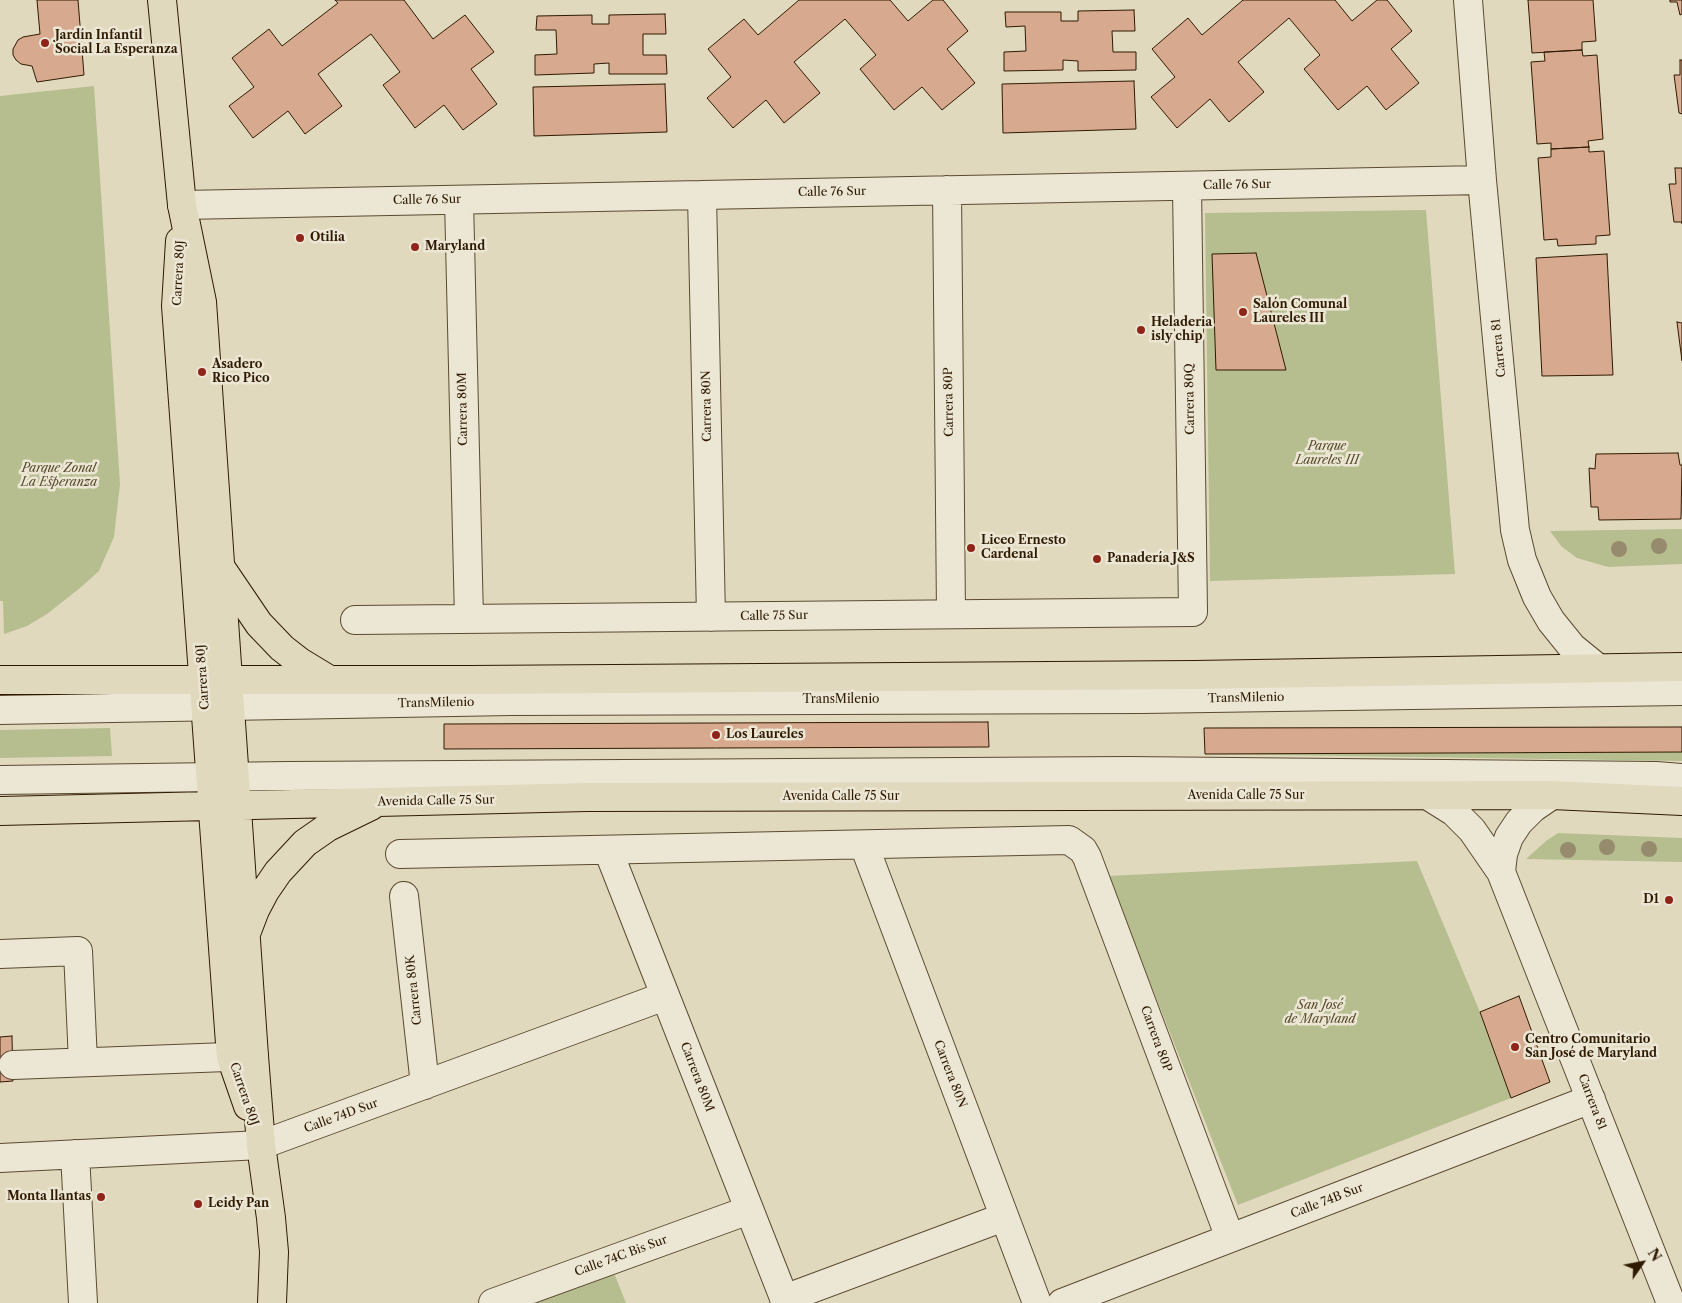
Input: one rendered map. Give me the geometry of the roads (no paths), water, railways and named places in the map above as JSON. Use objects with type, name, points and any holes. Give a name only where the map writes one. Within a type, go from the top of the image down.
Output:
[{"type":"main road","name":"Carrera 80J","points":[[162,0],[182,205],[202,302],[220,566],[217,693]]},
{"type":"main road","name":"Carrera 80J","points":[[182,205],[176,306],[217,693],[242,1056],[261,1145],[271,1218],[274,1252],[272,1303]]},
{"type":"main road","points":[[220,566],[259,624],[282,648],[300,662],[330,680]]},
{"type":"main road","points":[[0,680],[217,693],[330,680],[1184,675],[1682,667]]},
{"type":"main road","name":"Avenida Calle 75 Sur","points":[[0,811],[597,797],[1552,795],[1682,801]]},
{"type":"main road","points":[[246,934],[265,891],[278,872],[305,843],[349,815],[379,802]]},
{"type":"main road","name":"Carrera 80J","points":[[225,805],[246,934],[242,1056]]},
{"type":"street","name":"Carrera 81","points":[[1468,0],[1482,180],[1517,538],[1522,560],[1537,598],[1551,621],[1572,647],[1599,668]]},
{"type":"street","name":"Calle 76 Sur","points":[[182,205],[1482,180]]},
{"type":"street","name":"Carrera 80Q","points":[[1187,186],[1193,612]]},
{"type":"street","name":"Carrera 80P","points":[[947,190],[951,614]]},
{"type":"street","name":"Carrera 80N","points":[[702,195],[711,616]]},
{"type":"street","name":"Carrera 80M","points":[[459,200],[468,619]]},
{"type":"street","name":"Calle 75 Sur","points":[[355,620],[1193,612]]},
{"type":"street","name":"TransMilenio","points":[[0,710],[217,693],[511,701],[1143,699],[1682,691]]},
{"type":"street","points":[[0,780],[1138,771],[1656,776],[1682,778]]},
{"type":"street","name":"Carrera 81","points":[[1427,795],[1454,812],[1472,830],[1502,872],[1671,1303]]},
{"type":"street","name":"Carrera 81","points":[[1502,872],[1503,854],[1509,837],[1518,822],[1533,808],[1552,795]]},
{"type":"street","name":"Carrera 80P","points":[[864,845],[1069,840],[1083,850],[1087,856],[1230,1238]]},
{"type":"street","name":"Carrera 80N","points":[[864,845],[1037,1303]]},
{"type":"street","points":[[400,854],[864,845]]},
{"type":"street","name":"Carrera 80M","points":[[608,850],[785,1301]]},
{"type":"street","name":"Carrera 80K","points":[[404,896],[425,1085]]},
{"type":"street","points":[[0,954],[78,951],[83,1062]]},
{"type":"street","name":"Calle 74D Sur","points":[[0,1158],[261,1145],[665,996]]},
{"type":"street","points":[[13,1065],[242,1056]]},
{"type":"street","name":"Calle 74B Sur","points":[[1062,1303],[1591,1100]]},
{"type":"street","points":[[75,1154],[83,1303]]},
{"type":"street","name":"Calle 74C Bis Sur","points":[[493,1303],[749,1210]]},
{"type":"street","points":[[785,1301],[1004,1217]]},
{"type":"place","name":"Jardín Infantil Social La Esperanza","points":[[45,43]]},
{"type":"place","name":"Otilia","points":[[300,238]]},
{"type":"place","name":"Maryland","points":[[415,247]]},
{"type":"place","name":"Salón Comunal Laureles III","points":[[1243,312]]},
{"type":"place","name":"Heladeria isly chip","points":[[1141,330]]},
{"type":"place","name":"Asadero Rico Pico","points":[[202,372]]},
{"type":"place","name":"Liceo Ernesto Cardenal","points":[[971,548]]},
{"type":"place","name":"Panadería J&S","points":[[1097,559]]},
{"type":"place","name":"Los Laureles","points":[[716,735]]},
{"type":"place","name":"D1","points":[[1669,900]]},
{"type":"place","name":"Centro Comunitario San José de Maryland","points":[[1515,1047]]},
{"type":"place","name":"Monta llantas","points":[[101,1197]]},
{"type":"place","name":"Leidy Pan","points":[[198,1204]]},
{"type":"park label","name":"Parque Laureles III","points":[[1327,454]]},
{"type":"park label","name":"Parque Zonal La Esperanza","points":[[59,476]]},
{"type":"park label","name":"San José de Maryland","points":[[1320,1013]]}]
